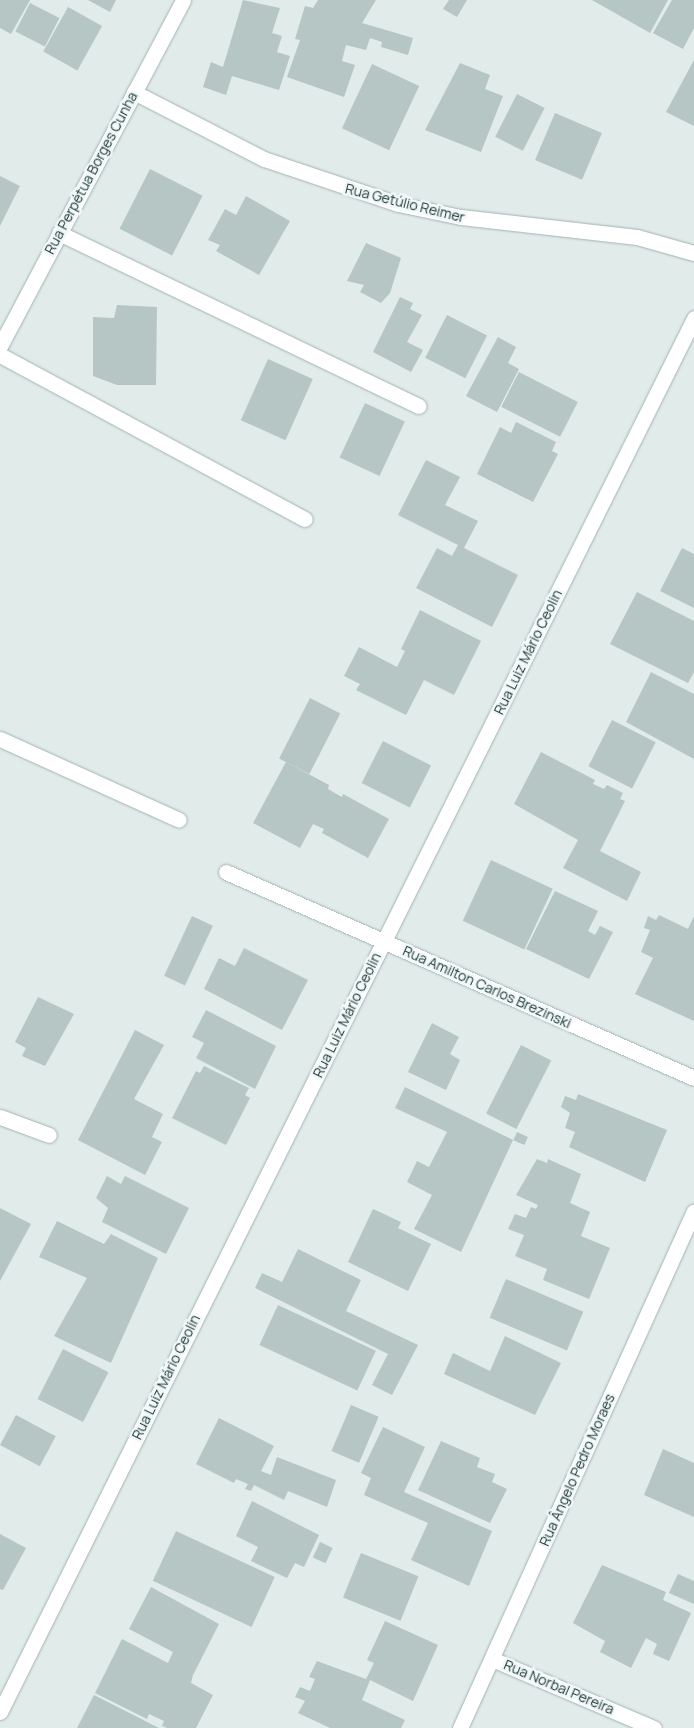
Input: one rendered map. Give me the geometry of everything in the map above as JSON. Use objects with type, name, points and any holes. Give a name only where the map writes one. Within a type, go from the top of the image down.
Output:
[{"type":"street","name":"Rua Perpétua Borges Cunha","points":[[0,346],[183,0]]},
{"type":"street","name":"Rua Getúlio Reimer","points":[[134,92],[264,159],[398,204],[461,218],[638,237],[694,252]]},
{"type":"street","points":[[59,234],[419,406]]},
{"type":"street","name":"Rua Luiz Mário Ceolin","points":[[0,1712],[694,318]]},
{"type":"street","points":[[0,355],[306,518]]},
{"type":"street","points":[[0,739],[179,820]]},
{"type":"street","name":"Rua Amilton Carlos Brezinski","points":[[226,872],[694,1078]]},
{"type":"street","points":[[0,1117],[49,1135]]},
{"type":"street","name":"Rua Ângelo Pedro Moraes","points":[[460,1728],[694,1211]]},
{"type":"street","name":"Rua Norbal Pereira","points":[[492,1658],[654,1728]]},
{"type":"building","points":[[0,0],[30,0],[11,34],[0,28]]},
{"type":"building","points":[[88,0],[116,0],[110,12]]},
{"type":"building","points":[[243,0],[280,8],[272,33],[282,36],[277,52],[290,56],[279,90],[232,76],[226,95],[203,87],[211,62],[223,67]]},
{"type":"building","points":[[318,0],[376,0],[362,23],[413,38],[408,55],[381,47],[382,42],[370,38],[366,50],[346,45],[342,61],[355,65],[344,97],[287,77],[300,40],[295,39],[305,6],[313,8]]},
{"type":"building","points":[[449,0],[467,0],[457,17],[443,9]]},
{"type":"building","points":[[592,0],[668,0],[650,33]]},
{"type":"building","points":[[672,0],[694,0],[694,28],[683,49],[653,33]]},
{"type":"building","points":[[30,3],[59,18],[45,46],[15,32]]},
{"type":"building","points":[[68,7],[102,26],[77,71],[43,52]]},
{"type":"building","points":[[694,60],[694,126],[666,112]]},
{"type":"building","points":[[460,63],[490,75],[485,89],[503,96],[481,152],[425,130]]},
{"type":"building","points":[[372,64],[419,86],[389,150],[342,128]]},
{"type":"building","points":[[517,94],[545,108],[523,151],[495,137]]},
{"type":"building","points":[[555,113],[602,133],[582,180],[535,160]]},
{"type":"building","points":[[150,169],[203,196],[172,255],[120,229]]},
{"type":"building","points":[[0,176],[20,186],[0,226]]},
{"type":"building","points":[[246,196],[290,221],[259,275],[216,251],[220,245],[208,240],[225,209],[236,215]]},
{"type":"building","points":[[366,243],[401,258],[390,293],[381,303],[360,292],[364,285],[347,281]]},
{"type":"building","points":[[400,297],[413,303],[410,309],[422,315],[407,342],[423,350],[411,372],[373,352]]},
{"type":"building","points":[[117,305],[157,307],[156,385],[117,385],[93,376],[93,317],[114,318]]},
{"type":"building","points":[[447,315],[487,335],[465,378],[425,358]]},
{"type":"building","points":[[498,337],[516,347],[508,363],[519,369],[497,412],[466,396]]},
{"type":"building","points":[[268,359],[313,379],[286,440],[241,420]]},
{"type":"building","points":[[519,372],[578,402],[560,437],[501,407]]},
{"type":"building","points":[[365,403],[405,422],[380,476],[340,457]]},
{"type":"building","points":[[516,422],[556,442],[552,451],[558,454],[533,502],[477,474],[500,427],[511,433]]},
{"type":"building","points":[[426,460],[460,477],[445,505],[478,521],[464,548],[518,575],[492,627],[416,588],[437,548],[452,556],[458,545],[398,515]]},
{"type":"building","points":[[682,548],[694,554],[694,608],[660,591]]},
{"type":"building","points":[[637,592],[694,621],[694,672],[688,683],[610,644]]},
{"type":"building","points":[[420,610],[481,641],[454,695],[424,680],[406,715],[356,690],[360,684],[344,676],[359,647],[397,667],[405,651],[401,649]]},
{"type":"building","points":[[651,672],[694,694],[694,759],[626,722]]},
{"type":"building","points":[[310,698],[340,713],[309,774],[279,759]]},
{"type":"building","points":[[612,720],[656,742],[632,789],[588,766]]},
{"type":"building","points":[[383,741],[431,766],[410,807],[362,783]]},
{"type":"building","points":[[541,752],[595,780],[593,784],[604,789],[607,785],[623,793],[620,799],[625,801],[600,851],[641,872],[627,901],[563,868],[578,840],[514,804]]},
{"type":"building","points":[[286,762],[329,785],[328,789],[342,797],[343,794],[389,819],[368,858],[322,833],[324,829],[313,824],[300,848],[253,823]]},
{"type":"building","points":[[491,860],[553,889],[524,949],[463,921]]},
{"type":"building","points":[[555,891],[598,911],[588,931],[595,935],[600,926],[613,932],[589,979],[526,949]]},
{"type":"building","points":[[659,915],[688,929],[694,916],[694,1021],[635,994],[653,958],[641,952],[650,930],[644,928],[648,916],[656,920]]},
{"type":"building","points":[[192,916],[213,926],[185,986],[164,976]]},
{"type":"building","points":[[244,948],[308,980],[282,1030],[204,989],[219,958],[235,966]]},
{"type":"building","points":[[38,997],[74,1014],[45,1066],[22,1056],[26,1048],[15,1042]]},
{"type":"building","points":[[206,1010],[276,1046],[255,1089],[196,1058],[204,1043],[192,1037]]},
{"type":"building","points":[[432,1023],[459,1037],[450,1054],[460,1060],[446,1090],[408,1072]]},
{"type":"building","points":[[135,1030],[164,1045],[134,1099],[163,1114],[152,1137],[162,1142],[145,1175],[78,1140]]},
{"type":"building","points":[[521,1045],[551,1060],[516,1129],[486,1114]]},
{"type":"building","points":[[204,1066],[249,1088],[245,1095],[250,1098],[226,1145],[172,1118],[196,1071],[200,1073]]},
{"type":"building","points":[[405,1087],[513,1140],[461,1252],[414,1229],[432,1195],[407,1182],[417,1161],[429,1167],[447,1132],[395,1108]]},
{"type":"building","points":[[578,1094],[667,1130],[645,1182],[569,1147],[575,1132],[565,1128],[570,1113],[561,1107],[565,1096],[576,1100]]},
{"type":"building","points":[[517,1132],[528,1137],[524,1145],[513,1140]]},
{"type":"building","points":[[537,1159],[547,1163],[548,1159],[581,1174],[570,1203],[590,1212],[581,1236],[610,1248],[589,1299],[543,1280],[547,1269],[515,1256],[524,1235],[508,1229],[515,1214],[526,1218],[531,1207],[536,1209],[538,1205],[516,1195]]},
{"type":"building","points":[[107,1176],[121,1184],[125,1176],[189,1208],[166,1254],[102,1222],[108,1208],[96,1198]]},
{"type":"building","points":[[0,1208],[31,1224],[0,1281]]},
{"type":"building","points":[[373,1209],[401,1222],[398,1228],[431,1244],[408,1291],[348,1262]]},
{"type":"building","points":[[57,1221],[104,1244],[111,1234],[158,1258],[111,1363],[54,1336],[87,1278],[39,1257]]},
{"type":"building","points":[[298,1249],[361,1280],[346,1311],[418,1345],[392,1395],[372,1385],[388,1354],[255,1288],[262,1273],[282,1282]]},
{"type":"building","points":[[506,1279],[583,1312],[567,1350],[490,1318]]},
{"type":"building","points":[[278,1305],[376,1351],[357,1391],[259,1345]]},
{"type":"building","points":[[505,1336],[561,1363],[535,1415],[444,1374],[453,1353],[490,1371]]},
{"type":"building","points":[[63,1349],[108,1372],[83,1422],[38,1399]]},
{"type":"building","points":[[351,1405],[379,1417],[359,1463],[331,1451]]},
{"type":"building","points":[[16,1415],[56,1436],[40,1466],[0,1445]]},
{"type":"building","points":[[219,1418],[274,1446],[261,1471],[271,1475],[277,1457],[336,1480],[327,1507],[288,1491],[284,1500],[254,1485],[251,1491],[245,1489],[248,1484],[236,1479],[234,1483],[196,1464]]},
{"type":"building","points":[[383,1427],[425,1447],[404,1492],[492,1531],[469,1586],[411,1560],[428,1523],[364,1495],[371,1478],[361,1473]]},
{"type":"building","points":[[441,1441],[480,1458],[477,1467],[495,1474],[492,1482],[507,1489],[490,1523],[418,1490]]},
{"type":"building","points":[[663,1449],[694,1463],[694,1517],[644,1495]]},
{"type":"building","points":[[252,1501],[319,1535],[304,1567],[295,1563],[287,1578],[251,1561],[258,1547],[236,1536]]},
{"type":"building","points":[[176,1531],[275,1577],[252,1627],[153,1581]]},
{"type":"building","points":[[0,1534],[26,1548],[3,1590],[0,1589]]},
{"type":"building","points":[[320,1542],[333,1548],[326,1563],[313,1557]]},
{"type":"building","points":[[361,1553],[418,1576],[401,1621],[343,1598]]},
{"type":"building","points":[[602,1565],[666,1592],[663,1600],[691,1613],[669,1661],[653,1654],[657,1644],[646,1638],[631,1668],[600,1652],[605,1641],[573,1623]]},
{"type":"building","points":[[678,1574],[694,1581],[694,1604],[669,1593]]},
{"type":"building","points":[[151,1587],[219,1624],[193,1675],[191,1683],[213,1695],[196,1728],[167,1728],[162,1726],[164,1721],[149,1714],[147,1719],[95,1693],[122,1639],[168,1663],[173,1652],[129,1629]]},
{"type":"building","points":[[385,1621],[438,1645],[413,1701],[370,1680],[362,1700],[405,1720],[401,1728],[330,1728],[298,1713],[305,1701],[295,1697],[300,1687],[310,1691],[315,1679],[309,1677],[317,1661],[366,1679],[374,1663],[367,1660]]},
{"type":"building","points":[[94,1695],[159,1728],[77,1728]]}]
